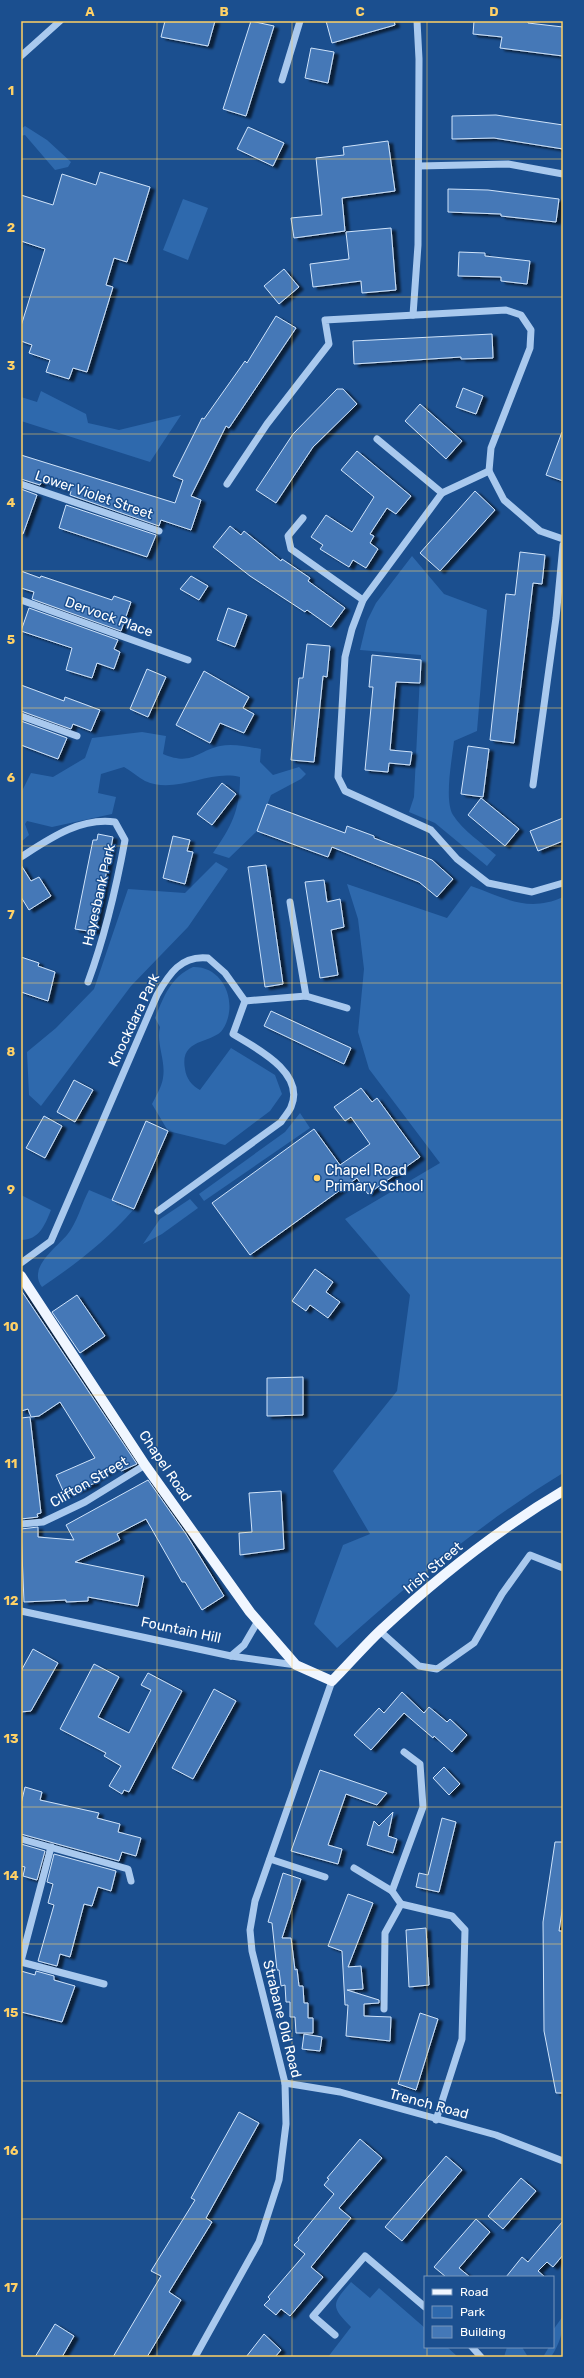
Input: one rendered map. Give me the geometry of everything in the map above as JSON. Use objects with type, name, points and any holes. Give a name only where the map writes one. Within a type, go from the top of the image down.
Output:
[{"type":"main road","name":"Chapel Road","points":[[21,1276],[145,1465],[258,1621],[296,1665]]},
{"type":"main road","name":"Irish Street","points":[[332,1681],[380,1631],[454,1566],[537,1506],[563,1491]]},
{"type":"main road","name":"Fountain Hill","points":[[296,1665],[332,1681]]},
{"type":"street","points":[[21,56],[60,21]]},
{"type":"street","points":[[282,80],[300,21]]},
{"type":"street","points":[[413,315],[418,245],[419,166],[417,21]]},
{"type":"street","points":[[419,166],[508,164],[563,174]]},
{"type":"street","points":[[227,484],[267,424],[328,344],[326,320],[506,310],[521,315],[531,330],[530,348],[491,448],[489,471],[504,500],[540,532],[563,539]]},
{"type":"street","points":[[377,439],[442,493]]},
{"type":"street","points":[[489,471],[442,493],[362,600],[352,629],[346,657],[338,777],[345,791],[431,830],[457,859],[488,883],[532,892],[563,883]]},
{"type":"street","name":"Lower Violet Street","points":[[21,484],[159,531]]},
{"type":"street","points":[[303,518],[288,536],[291,549],[362,600]]},
{"type":"street","points":[[533,786],[556,618],[563,545]]},
{"type":"street","name":"Dervock Place","points":[[21,600],[188,660]]},
{"type":"street","points":[[21,716],[77,736]]},
{"type":"street","name":"Hayesbank Park","points":[[21,857],[46,840],[77,826],[101,820],[115,822],[126,840],[109,917],[88,982]]},
{"type":"street","points":[[290,902],[306,996]]},
{"type":"street","name":"Knockdara Park","points":[[21,1263],[51,1241],[157,995],[169,974],[187,959],[208,958],[226,973],[245,1002]]},
{"type":"street","points":[[158,1210],[281,1122],[292,1106],[293,1089],[283,1067],[233,1034],[245,1002],[306,996],[347,1008]]},
{"type":"street","name":"Clifton Street","points":[[21,1524],[43,1522],[85,1502],[145,1465]]},
{"type":"street","points":[[380,1631],[419,1666],[437,1670],[474,1643],[502,1594],[530,1555],[563,1568]]},
{"type":"street","name":"Fountain Hill","points":[[21,1611],[231,1656],[296,1665]]},
{"type":"street","points":[[231,1656],[244,1645],[258,1621]]},
{"type":"street","name":"Strabane Old Road","points":[[195,2357],[259,2242],[280,2180],[286,2124],[285,2083],[256,1971],[250,1930],[255,1901],[332,1681]]},
{"type":"street","points":[[392,1891],[423,1807],[420,1764],[404,1752]]},
{"type":"street","points":[[21,1839],[128,1869],[131,1881]]},
{"type":"street","points":[[51,1848],[21,1962],[104,1984]]},
{"type":"street","points":[[270,1859],[325,1877]]},
{"type":"street","points":[[354,1868],[392,1891],[400,1904],[452,1916],[465,1930],[462,2039],[436,2120]]},
{"type":"street","points":[[384,2009],[385,1934],[400,1904]]},
{"type":"street","name":"Trench Road","points":[[285,2083],[340,2092],[436,2120],[496,2135],[563,2161]]},
{"type":"street","points":[[335,2335],[313,2316],[365,2256],[424,2306]]},
{"type":"street","points":[[473,2348],[481,2357]]},
{"type":"green space","points":[[25,126],[47,140],[71,162],[68,167],[55,170],[25,135],[21,136],[21,129]]},
{"type":"green space","points":[[183,199],[208,208],[188,260],[163,250]]},
{"type":"green space","points":[[41,391],[86,414],[88,423],[119,430],[181,415],[150,462],[21,421],[21,397],[37,402]]},
{"type":"green space","points":[[412,556],[444,594],[487,610],[477,731],[454,741],[450,768],[449,800],[450,808],[457,821],[467,832],[496,855],[487,866],[435,823],[409,812],[414,797],[421,655],[360,650],[367,621],[376,603]]},
{"type":"green space","points":[[142,732],[166,736],[163,754],[173,757],[181,759],[193,757],[220,746],[240,746],[261,749],[260,762],[273,775],[299,767],[306,774],[301,779],[271,795],[257,831],[229,858],[213,853],[225,835],[233,818],[240,789],[240,777],[228,775],[216,776],[181,784],[157,785],[145,781],[124,767],[101,774],[98,793],[116,797],[112,814],[52,827],[27,821],[25,824],[29,835],[21,842],[21,793],[31,773],[53,777],[85,758],[92,738]]},
{"type":"green space","points":[[216,862],[228,869],[188,927],[131,986],[41,1106],[29,1095],[27,1052],[56,1028],[94,989],[128,889],[185,893]]},
{"type":"green space","points":[[347,884],[447,918],[471,886],[506,899],[527,904],[550,902],[563,897],[563,1473],[503,1512],[474,1533],[418,1578],[337,1648],[314,1624],[343,1545],[370,1534],[333,1471],[397,1391],[410,1295],[345,1219],[440,1163],[369,1069],[358,1032],[364,969],[358,919]]},
{"type":"green space","points":[[193,967],[204,968],[213,973],[220,980],[226,988],[229,998],[229,1009],[228,1019],[219,1034],[192,1046],[187,1051],[185,1069],[190,1081],[200,1090],[231,1048],[275,1075],[282,1094],[270,1111],[225,1145],[168,1131],[152,1104],[159,1091],[164,1071],[159,1040],[160,1027],[155,1018],[169,988],[179,976]]},
{"type":"green space","points":[[300,1113],[310,1128],[204,1201],[199,1194],[285,1132]]},
{"type":"green space","points":[[89,1190],[134,1209],[91,1251],[42,1287],[38,1280],[38,1273],[41,1265],[45,1258],[71,1230]]},
{"type":"green space","points":[[21,1195],[51,1210],[44,1226],[37,1234],[21,1240]]},
{"type":"green space","points":[[190,1199],[198,1208],[162,1234],[143,1244],[160,1219]]},
{"type":"green space","points":[[351,2282],[370,2298],[379,2288],[424,2327],[424,2348],[448,2348],[458,2357],[328,2357],[351,2327],[339,2314],[337,2309],[337,2300]]},
{"type":"green space","points":[[563,2316],[562,2333],[557,2347],[551,2357],[543,2357],[548,2348],[554,2348],[554,2329]]},
{"type":"green space","points":[[507,2348],[523,2348],[528,2357],[504,2357]]},
{"type":"building","points":[[165,21],[215,21],[208,46],[161,37]]},
{"type":"building","points":[[251,21],[274,26],[246,116],[223,109]]},
{"type":"building","points":[[326,21],[394,21],[395,25],[332,43]]},
{"type":"building","points":[[474,21],[528,21],[528,23],[563,27],[563,56],[500,48],[502,37],[473,34]]},
{"type":"building","points":[[311,48],[334,52],[328,83],[305,78]]},
{"type":"building","points":[[496,115],[563,125],[563,149],[494,138],[452,139],[452,116]]},
{"type":"building","points":[[248,127],[284,143],[273,166],[237,149]]},
{"type":"building","points":[[388,141],[395,191],[342,198],[345,231],[294,238],[291,218],[322,215],[316,158],[344,155],[343,147]]},
{"type":"building","points":[[100,172],[150,187],[127,262],[114,258],[106,285],[113,287],[87,372],[73,368],[69,379],[46,372],[50,360],[29,353],[32,345],[21,341],[21,326],[45,249],[21,241],[21,195],[53,205],[62,174],[96,185]]},
{"type":"building","points":[[448,189],[488,190],[559,199],[556,222],[501,216],[501,214],[448,212]]},
{"type":"building","points":[[391,228],[396,290],[362,293],[361,281],[313,287],[310,264],[349,259],[346,232]]},
{"type":"building","points":[[459,252],[485,253],[485,256],[530,261],[527,284],[501,281],[501,277],[458,276]]},
{"type":"building","points":[[284,269],[299,287],[279,304],[264,286]]},
{"type":"building","points":[[276,316],[296,328],[229,428],[226,426],[191,496],[201,500],[191,530],[161,520],[159,526],[70,495],[71,491],[42,481],[40,485],[21,479],[21,455],[175,503],[183,480],[173,476],[202,418],[204,419],[245,361],[247,363]]},
{"type":"building","points":[[492,334],[493,358],[461,359],[461,357],[354,364],[353,341]]},
{"type":"building","points":[[463,388],[483,396],[476,414],[456,407]]},
{"type":"building","points":[[337,389],[343,389],[357,404],[313,447],[276,503],[256,490],[293,434]]},
{"type":"building","points":[[420,404],[462,441],[446,459],[405,421]]},
{"type":"building","points":[[563,432],[563,481],[546,475]]},
{"type":"building","points":[[357,451],[411,496],[396,514],[387,508],[370,534],[374,536],[370,543],[378,549],[366,568],[353,560],[349,567],[320,549],[323,545],[311,537],[326,515],[352,532],[374,497],[341,470]]},
{"type":"building","points":[[21,489],[37,495],[23,534],[21,534]]},
{"type":"building","points":[[475,491],[495,510],[440,571],[420,553]]},
{"type":"building","points":[[66,505],[156,535],[147,557],[59,528]]},
{"type":"building","points":[[230,526],[241,535],[244,531],[281,561],[282,559],[310,578],[308,581],[345,608],[331,627],[307,610],[305,612],[250,576],[213,547]]},
{"type":"building","points":[[520,552],[545,555],[542,584],[533,583],[514,743],[490,740],[506,594],[515,595]]},
{"type":"building","points":[[21,571],[40,578],[41,576],[112,600],[114,596],[131,602],[121,631],[32,599],[34,592],[21,588]]},
{"type":"building","points":[[191,576],[208,586],[199,600],[180,589]]},
{"type":"building","points":[[29,608],[118,640],[114,649],[120,652],[114,669],[97,663],[92,678],[66,670],[72,648],[21,631]]},
{"type":"building","points":[[228,608],[247,615],[235,647],[217,640]]},
{"type":"building","points":[[307,644],[330,646],[327,677],[323,676],[314,762],[291,760],[299,678],[303,678]]},
{"type":"building","points":[[372,655],[421,660],[420,683],[396,682],[390,750],[412,752],[410,765],[389,763],[388,772],[365,770],[373,687],[369,687]]},
{"type":"building","points":[[147,669],[166,677],[148,717],[130,709]]},
{"type":"building","points":[[204,671],[249,697],[243,708],[254,714],[244,733],[220,723],[210,743],[176,725]]},
{"type":"building","points":[[21,685],[64,701],[65,697],[100,710],[91,731],[73,724],[71,729],[21,711]]},
{"type":"building","points":[[21,721],[67,738],[58,759],[21,745]]},
{"type":"building","points":[[468,746],[489,749],[483,797],[461,794]]},
{"type":"building","points":[[222,783],[236,794],[212,825],[197,814]]},
{"type":"building","points":[[481,798],[519,829],[505,846],[468,815]]},
{"type":"building","points":[[267,804],[345,833],[347,826],[374,836],[374,838],[432,860],[453,879],[437,897],[419,882],[332,847],[328,857],[257,831]]},
{"type":"building","points":[[563,818],[563,841],[538,851],[530,831]]},
{"type":"building","points":[[98,834],[113,837],[95,932],[75,929],[93,840],[97,840]]},
{"type":"building","points":[[173,836],[190,840],[187,851],[193,852],[185,884],[163,878]]},
{"type":"building","points":[[21,865],[31,881],[39,877],[51,896],[29,910],[21,897]]},
{"type":"building","points":[[266,865],[283,984],[265,987],[248,867]]},
{"type":"building","points":[[324,880],[327,902],[340,899],[344,927],[331,930],[338,975],[320,978],[305,882]]},
{"type":"building","points":[[21,957],[39,963],[38,966],[55,972],[48,1001],[21,992]]},
{"type":"building","points":[[271,1011],[351,1048],[344,1064],[264,1026]]},
{"type":"building","points":[[74,1080],[93,1090],[75,1122],[57,1112]]},
{"type":"building","points":[[361,1088],[372,1102],[377,1098],[420,1157],[368,1194],[357,1178],[250,1255],[212,1203],[314,1129],[340,1165],[370,1144],[351,1117],[345,1121],[334,1107]]},
{"type":"building","points":[[44,1116],[62,1126],[45,1158],[26,1148]]},
{"type":"building","points":[[146,1121],[168,1131],[134,1209],[112,1200]]},
{"type":"building","points":[[315,1269],[333,1282],[326,1292],[340,1302],[328,1318],[310,1305],[306,1311],[292,1301]]},
{"type":"building","points":[[21,1290],[137,1464],[121,1471],[117,1466],[94,1480],[95,1483],[65,1495],[56,1475],[95,1458],[60,1402],[39,1416],[31,1417],[28,1409],[21,1411]]},
{"type":"building","points":[[77,1295],[105,1336],[80,1353],[52,1312]]},
{"type":"building","points":[[303,1377],[303,1415],[267,1416],[267,1378]]},
{"type":"building","points":[[30,1417],[41,1513],[37,1514],[38,1517],[21,1519],[21,1418]]},
{"type":"building","points":[[148,1480],[186,1534],[224,1596],[202,1610],[185,1582],[182,1582],[146,1519],[117,1534],[120,1540],[75,1562],[144,1576],[138,1606],[88,1597],[88,1601],[66,1602],[66,1600],[24,1602],[21,1529],[38,1527],[38,1537],[74,1540],[66,1525]]},
{"type":"building","points":[[281,1491],[284,1549],[240,1555],[239,1533],[252,1532],[249,1493]]},
{"type":"building","points":[[33,1649],[58,1663],[31,1711],[21,1712],[21,1671]]},
{"type":"building","points":[[94,1664],[119,1677],[98,1717],[129,1733],[151,1690],[141,1685],[148,1673],[182,1691],[129,1792],[124,1790],[122,1794],[109,1786],[121,1766],[104,1756],[106,1753],[60,1729]]},
{"type":"building","points":[[214,1689],[236,1701],[193,1779],[172,1768]]},
{"type":"building","points":[[402,1692],[424,1713],[429,1707],[447,1722],[450,1719],[467,1735],[452,1752],[404,1713],[371,1750],[354,1735],[379,1708],[384,1713]]},
{"type":"building","points":[[444,1767],[460,1784],[449,1795],[433,1778]]},
{"type":"building","points":[[320,1770],[387,1793],[377,1805],[346,1794],[328,1845],[342,1849],[338,1864],[291,1851]]},
{"type":"building","points":[[25,1787],[42,1792],[40,1800],[99,1813],[97,1818],[120,1824],[118,1832],[141,1838],[136,1856],[122,1852],[119,1861],[21,1834],[21,1804]]},
{"type":"building","points":[[393,1812],[388,1836],[397,1839],[393,1853],[367,1845],[374,1821],[379,1826]]},
{"type":"building","points":[[442,1818],[456,1822],[439,1892],[416,1887],[419,1873],[428,1875]]},
{"type":"building","points":[[555,1842],[563,1842],[563,1905],[559,1931],[562,1931],[563,2093],[556,2093],[544,2031],[543,1922]]},
{"type":"building","points":[[21,1844],[45,1851],[37,1880],[23,1876],[25,1867],[21,1866]]},
{"type":"building","points":[[54,1854],[116,1871],[111,1891],[98,1887],[92,1906],[84,1904],[70,1957],[60,1954],[57,1966],[38,1961],[54,1905],[48,1903],[53,1884],[47,1882]]},
{"type":"building","points":[[283,1873],[301,1879],[282,1938],[291,1938],[295,1970],[297,1969],[299,1986],[303,1986],[304,2003],[308,2003],[308,2018],[313,2018],[313,2033],[296,2033],[295,2017],[290,2017],[290,2002],[286,2002],[285,1985],[281,1986],[279,1970],[277,1970],[272,1923],[268,1922]]},
{"type":"building","points":[[348,1894],[373,1903],[348,1967],[361,1966],[363,1989],[347,1990],[379,2000],[379,2003],[364,2004],[364,2016],[391,2017],[390,2041],[346,2036],[348,2005],[345,2005],[342,1951],[328,1946]]},
{"type":"building","points":[[426,1928],[429,1985],[409,1987],[406,1930]]},
{"type":"building","points":[[21,1971],[35,1975],[36,1971],[54,1976],[54,1980],[75,1986],[62,2022],[21,2012]]},
{"type":"building","points":[[420,2013],[438,2019],[416,2090],[398,2084]]},
{"type":"building","points":[[304,2034],[322,2037],[320,2051],[302,2049]]},
{"type":"building","points":[[239,2112],[259,2123],[206,2218],[212,2222],[169,2292],[181,2300],[147,2357],[113,2357],[161,2276],[151,2271],[195,2200],[191,2198]]},
{"type":"building","points":[[360,2139],[382,2158],[339,2208],[351,2218],[311,2267],[323,2277],[290,2316],[281,2309],[276,2315],[264,2305],[270,2299],[268,2297],[305,2254],[294,2245],[334,2194],[324,2185],[329,2179],[327,2178]]},
{"type":"building","points":[[446,2156],[462,2170],[402,2241],[385,2227]]},
{"type":"building","points":[[521,2178],[536,2191],[503,2229],[488,2216]]},
{"type":"building","points":[[476,2219],[490,2232],[459,2268],[469,2276],[445,2276],[434,2267]]},
{"type":"building","points":[[563,2221],[563,2255],[553,2267],[547,2262],[538,2271],[544,2276],[507,2276],[522,2257],[528,2262]]},
{"type":"building","points":[[55,2324],[74,2336],[62,2357],[35,2357]]},
{"type":"building","points":[[264,2334],[281,2350],[275,2357],[246,2357]]},
{"type":"place","name":"Chapel Road Primary School","points":[[317,1178]]}]
